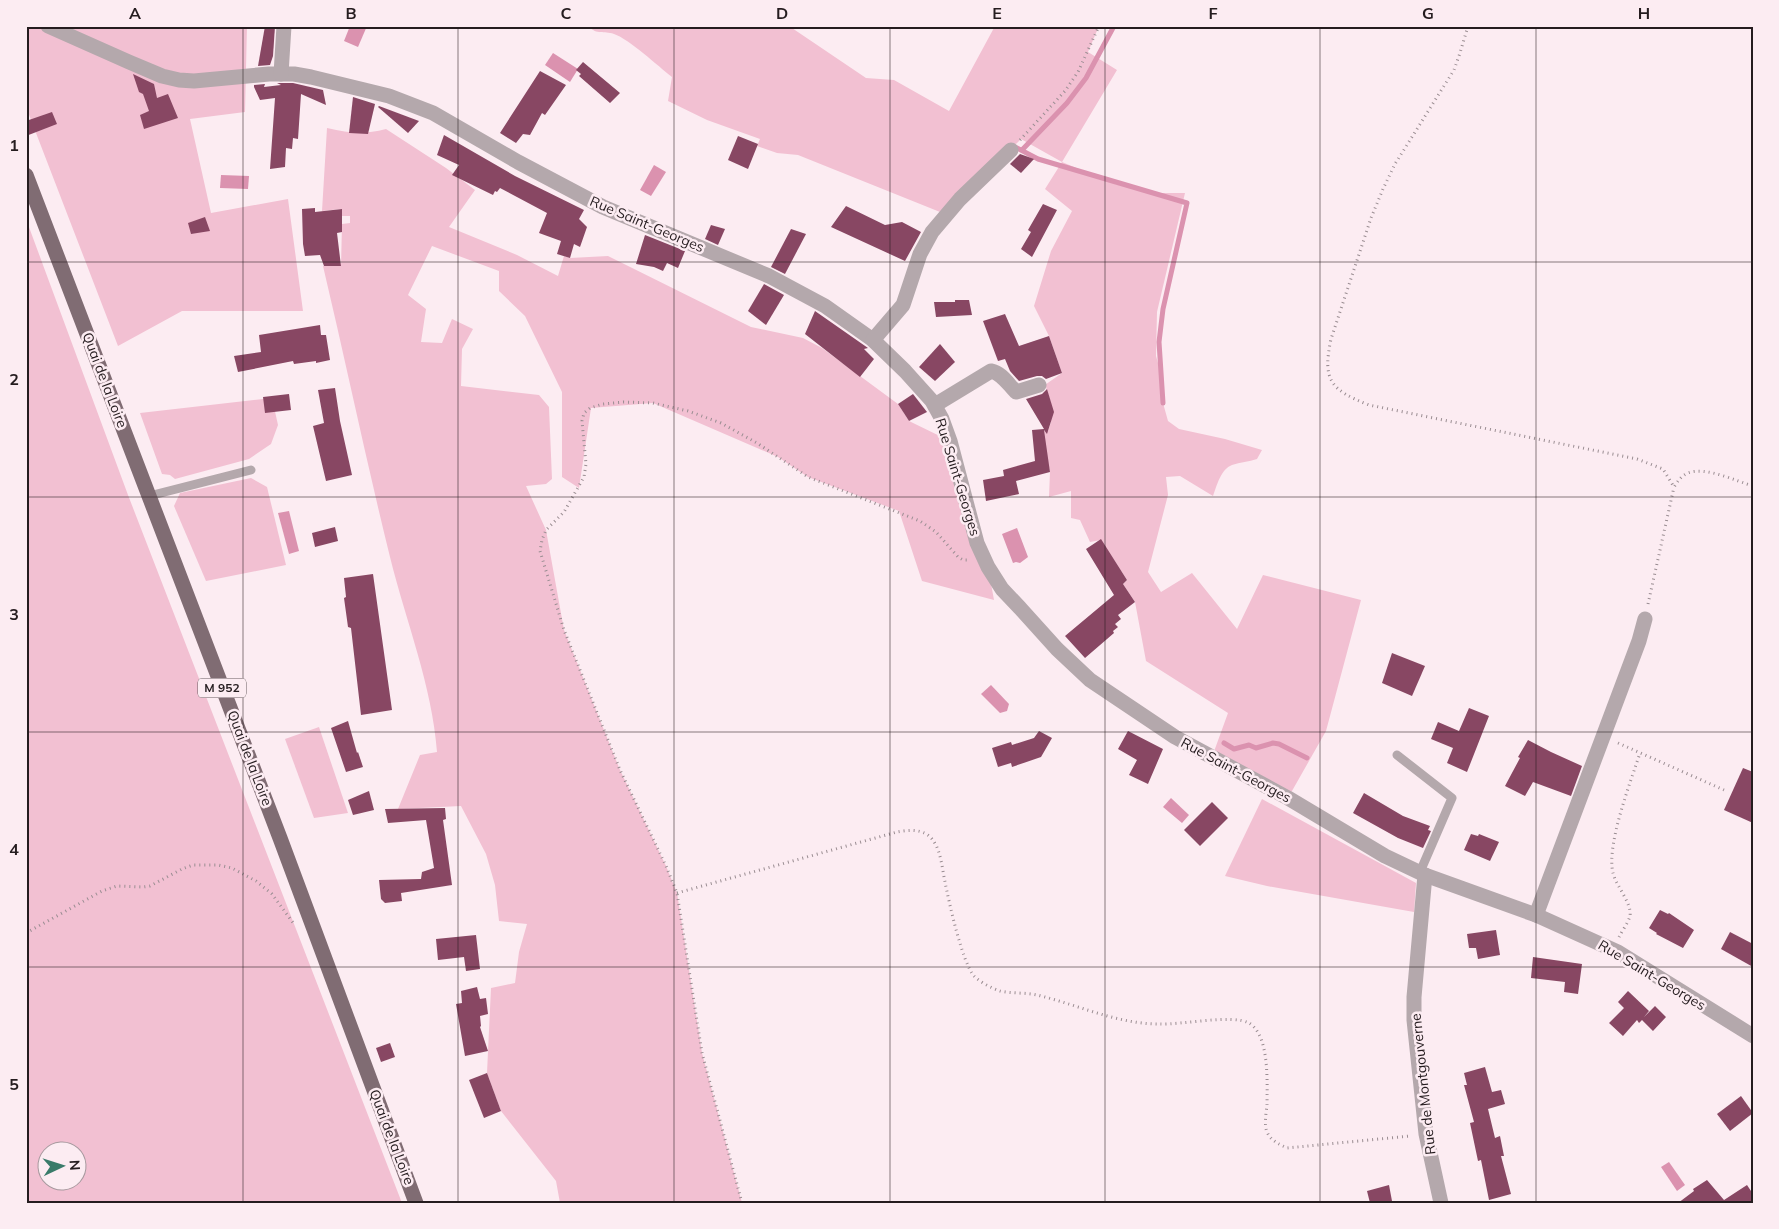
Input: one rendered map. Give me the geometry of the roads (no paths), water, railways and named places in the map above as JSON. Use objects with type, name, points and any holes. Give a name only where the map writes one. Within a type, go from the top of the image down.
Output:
[{"type":"main road","name":"Quai de la Loire","points":[[26,175],[416,1203]]},
{"type":"street","name":"Rue Saint-Georges","points":[[48,26],[162,76],[179,80],[281,74],[311,77],[380,94],[433,113],[594,203],[769,276],[824,306],[873,340],[905,371],[934,405],[942,419],[950,441],[982,556],[988,567],[1002,588],[1057,649],[1080,672],[1099,687],[1175,737],[1288,798],[1386,856],[1422,873],[1536,916],[1612,949],[1753,1036]]},
{"type":"street","points":[[281,74],[284,26]]},
{"type":"street","points":[[873,340],[903,305],[920,254],[932,232],[960,198],[1011,150]]},
{"type":"street","points":[[934,405],[991,371],[1001,376],[1016,392],[1039,385]]},
{"type":"street","points":[[1536,916],[1639,641],[1645,619]]},
{"type":"street","name":"Rue de Montgouverne","points":[[1422,873],[1414,1020],[1426,1134],[1440,1203]]},
{"type":"lane","points":[[149,496],[251,470]]},
{"type":"lane","points":[[1397,755],[1452,798],[1422,873]]},
{"type":"waterway","points":[[1022,150],[1067,103],[1086,78],[1114,26]]},
{"type":"waterway","points":[[1015,147],[1038,159],[1187,203],[1163,309],[1159,342],[1163,403]]},
{"type":"waterway","points":[[1224,743],[1234,749],[1249,745],[1256,748],[1273,743],[1279,744],[1307,758]]}]
